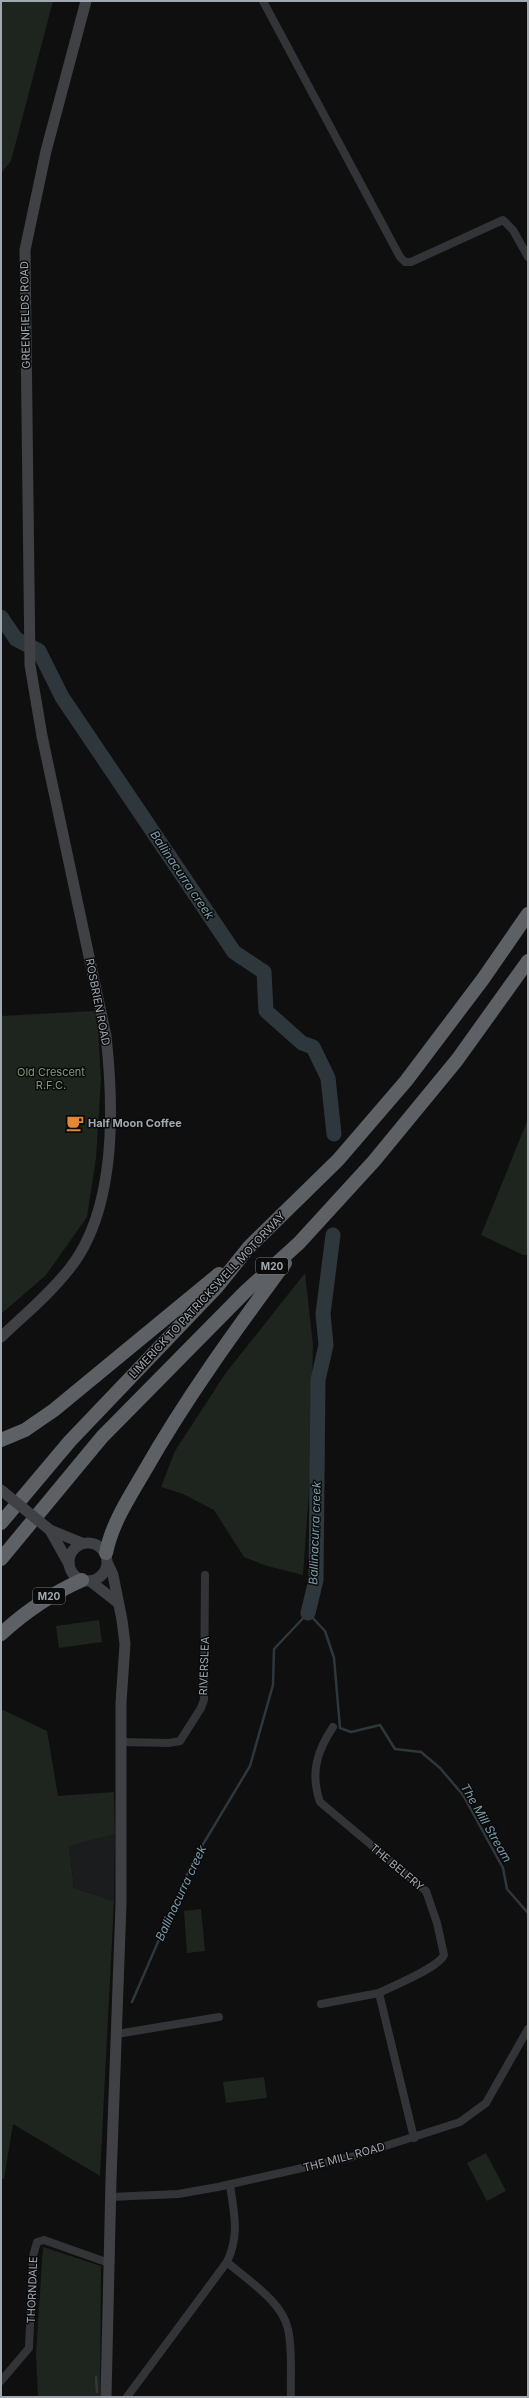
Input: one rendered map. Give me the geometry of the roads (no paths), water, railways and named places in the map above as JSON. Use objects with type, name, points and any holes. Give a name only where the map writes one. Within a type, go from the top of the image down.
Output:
[{"type":"highway","name":"LIMERICK TO PATRICKSWELL MOTORWAY","points":[[1,1523],[70,1441],[217,1287],[249,1247],[338,1160],[406,1081],[483,979],[528,914]]},
{"type":"highway","name":"LIMERICK TO PATRICKSWELL MOTORWAY","points":[[1,1559],[102,1437],[246,1291],[299,1243],[374,1161],[457,1060],[528,961]]},
{"type":"highway","name":"M20","points":[[107,1559],[114,1522],[157,1449],[210,1365],[299,1243]]},
{"type":"highway","name":"M20","points":[[1,1440],[25,1430],[54,1410],[249,1247]]},
{"type":"highway","name":"M20","points":[[1,1634],[36,1604],[55,1592],[86,1580]]},
{"type":"street","name":"GREENFIELDS ROAD","points":[[30,636],[25,250],[46,151],[86,1]]},
{"type":"street","points":[[263,1],[400,257],[405,262],[411,262],[502,220],[513,230],[528,257]]},
{"type":"street","name":"ROSBRIEN ROAD","points":[[1,1337],[52,1288],[70,1268],[84,1247],[96,1219],[105,1189],[109,1154],[108,1055],[105,1029],[40,729],[30,670],[30,636]]},
{"type":"street","points":[[1,1490],[50,1530],[82,1543]]},
{"type":"street","points":[[50,1530],[73,1574],[101,1587],[117,1602]]},
{"type":"street","points":[[69,1564],[72,1551],[82,1543],[88,1542],[98,1545],[107,1559],[113,1575],[125,1644],[121,1703],[122,1863],[108,2263],[106,2397]]},
{"type":"street","points":[[86,1580],[102,1575],[107,1559]]},
{"type":"street","name":"RIVERSLEA","points":[[122,1742],[169,1743],[180,1741],[201,1708],[204,1700],[205,1669],[205,1575]]},
{"type":"street","name":"THE BELFRY","points":[[321,2004],[379,1993],[420,1972],[442,1959],[444,1955],[437,1923],[426,1891],[320,1802],[315,1788],[316,1762],[321,1747],[333,1727]]},
{"type":"street","points":[[379,1993],[414,2138]]},
{"type":"street","points":[[117,2034],[219,2017]]},
{"type":"street","name":"THE MILL ROAD","points":[[110,2197],[178,2194],[230,2185],[350,2156],[414,2138],[460,2122],[486,2103],[528,2029]]},
{"type":"street","points":[[127,2397],[227,2262],[236,2234],[230,2185]]},
{"type":"street","name":"THORNDALE","points":[[1,2381],[30,2348],[33,2256],[37,2242],[44,2240],[108,2263]]},
{"type":"street","points":[[227,2262],[274,2304],[283,2317],[290,2340],[291,2397]]},
{"type":"waterway","name":"Ballinacurra creek","points":[[1,617],[16,639],[39,651],[62,697],[234,952],[264,972],[266,1011],[302,1043],[313,1047],[328,1078],[334,1134]]},
{"type":"waterway","name":"Ballinacurra creek","points":[[308,1613],[316,1580],[318,1380],[326,1345],[323,1314],[333,1235]]},
{"type":"waterway","name":"Ballinacurra creek","points":[[132,2002],[193,1861],[250,1766],[273,1685],[274,1649],[308,1613],[325,1631],[334,1658],[340,1728],[351,1732],[380,1725],[395,1749],[421,1752],[440,1768],[463,1795],[503,1868],[507,1889],[528,1913]]},
{"type":"waterway","points":[[96,2377],[97,2392]]},
{"type":"place","name":"Half Moon Coffee","points":[[75,1123]]},
{"type":"park label","name":"Old Crescent R.F.C.","points":[[51,1078]]},
{"type":"water label","name":"The Mill Stream","points":[[486,1823]]}]
